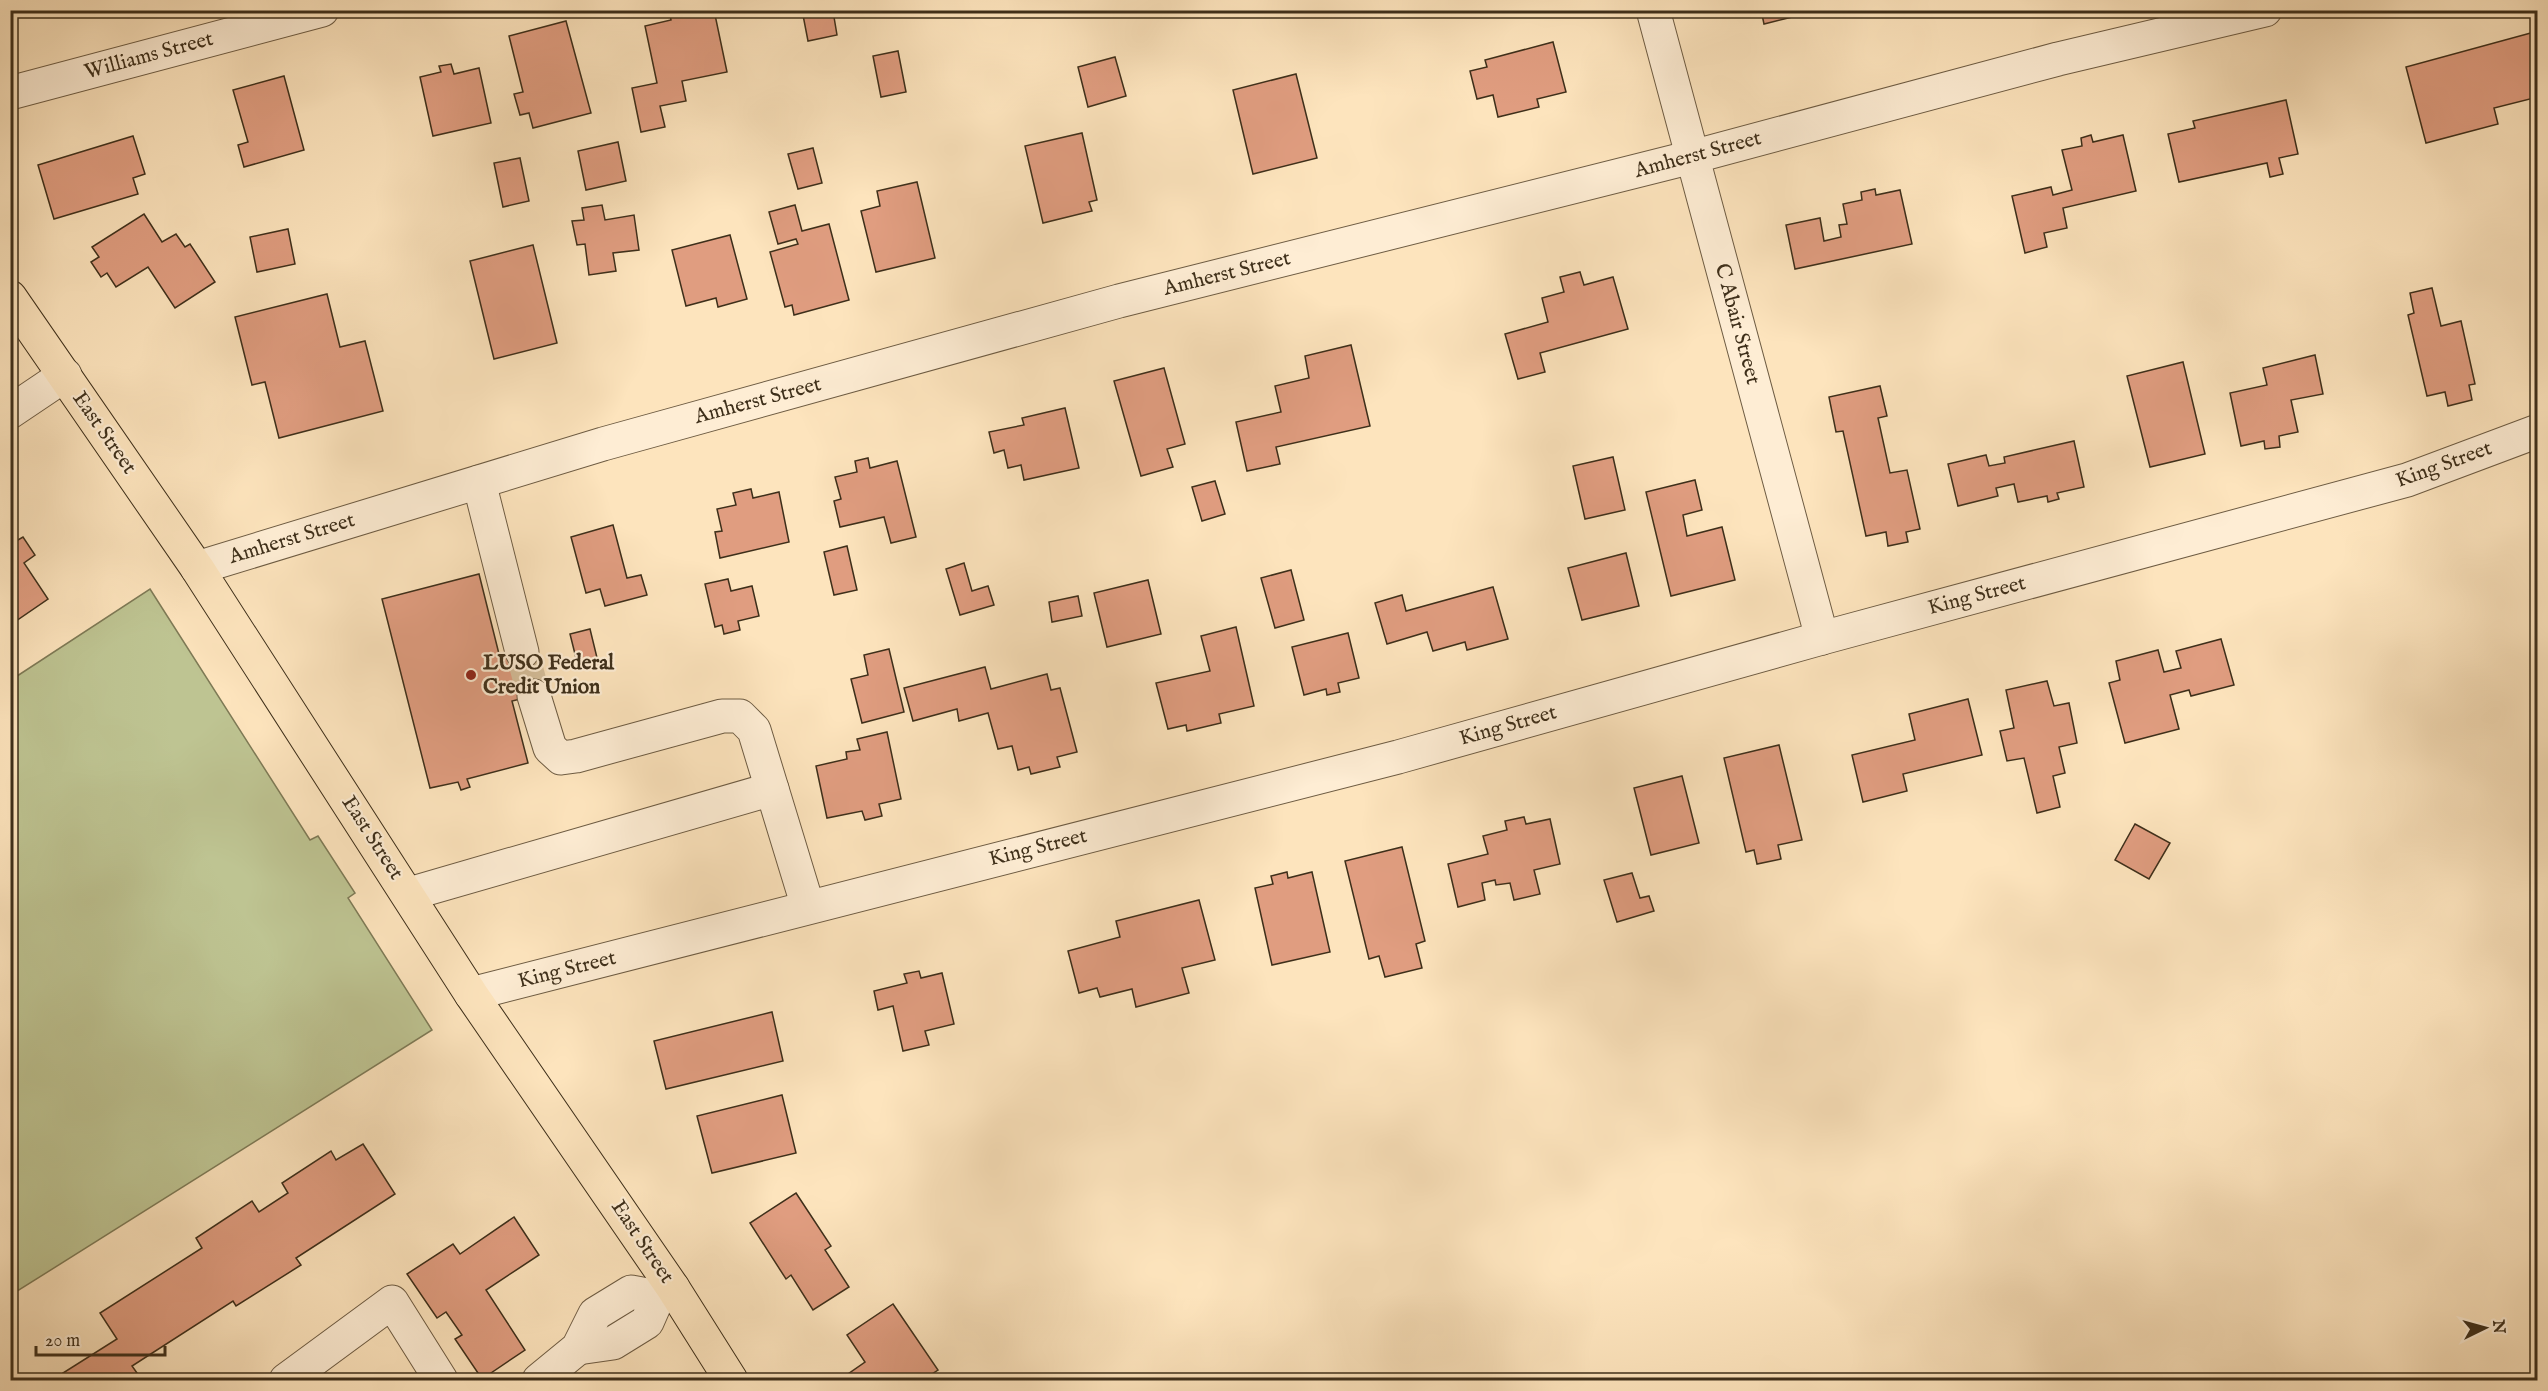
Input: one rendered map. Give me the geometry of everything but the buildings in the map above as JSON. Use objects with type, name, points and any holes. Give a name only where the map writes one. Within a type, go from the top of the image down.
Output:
[{"type":"main road","name":"East Street","points":[[10,297],[197,568],[665,1293],[732,1380]]},
{"type":"street","name":"Williams Street","points":[[10,93],[322,10]]},
{"type":"street","name":"C Abair Street","points":[[1653,10],[1822,638]]},
{"type":"street","name":"Amherst Street","points":[[197,568],[614,441],[1119,301],[1692,157],[2058,59],[2265,10]]},
{"type":"street","points":[[10,412],[64,375]]},
{"type":"street","name":"King Street","points":[[471,994],[1398,757],[1822,638],[2408,480],[2538,431]]},
{"type":"street","points":[[479,482],[522,652]]},
{"type":"street","points":[[534,696],[550,748],[561,758],[576,756],[722,716],[740,716],[754,730],[808,907]]},
{"type":"street","points":[[409,894],[772,789]]},
{"type":"street","points":[[539,1380],[578,1348],[613,1343],[647,1322],[665,1293]]},
{"type":"street","points":[[286,1380],[392,1302],[441,1380]]},
{"type":"green space","points":[[150,589],[310,840],[318,836],[355,893],[348,898],[432,1030],[11,1295],[11,680]]},
{"type":"tunnel","points":[[522,652],[534,696]]},
{"type":"place","name":"LUSO Federal Credit Union","points":[[471,675]]}]
